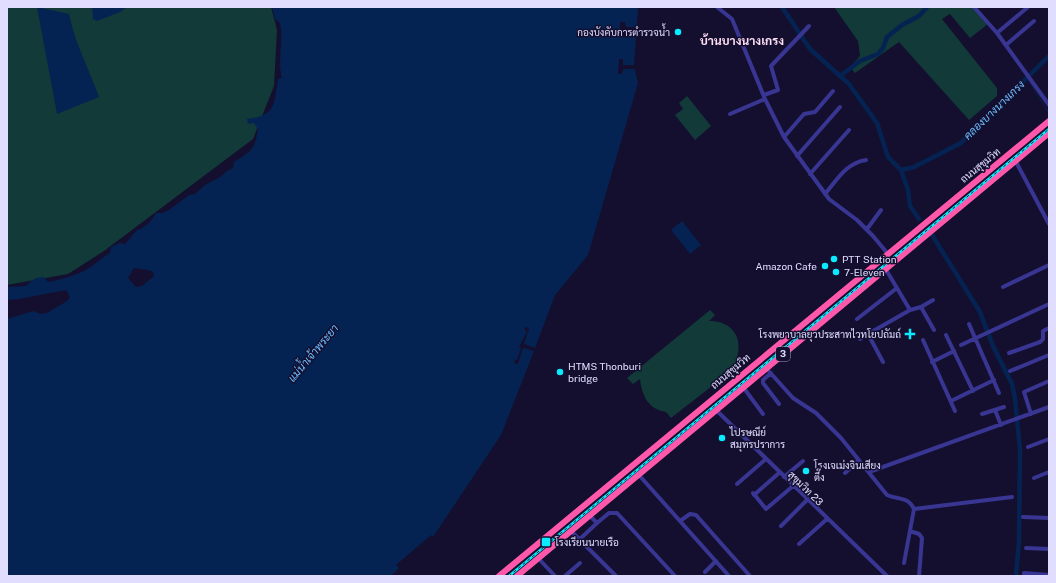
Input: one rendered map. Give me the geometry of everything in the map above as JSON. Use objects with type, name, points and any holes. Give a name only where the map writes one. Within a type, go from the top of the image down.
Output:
[{"type":"highway","name":"ถนนสุขุมวิท","points":[[499,576],[1049,121]]},
{"type":"highway","name":"ถนนสุขุมวิท","points":[[517,576],[885,268],[1049,133]]},
{"type":"highway","points":[[616,479],[621,490]]},
{"type":"highway","points":[[603,490],[614,495]]},
{"type":"street","points":[[717,7],[732,19],[764,97],[784,137],[825,194],[835,205],[867,229],[888,254]]},
{"type":"street","points":[[974,7],[997,33],[1049,105]]},
{"type":"street","points":[[997,33],[1028,7]]},
{"type":"street","points":[[1006,45],[1034,21]]},
{"type":"street","points":[[730,114],[778,90],[770,67],[808,27]]},
{"type":"street","points":[[784,137],[804,114],[815,112],[833,91]]},
{"type":"street","points":[[798,156],[840,108]]},
{"type":"street","points":[[810,174],[849,130]]},
{"type":"street","points":[[825,194],[850,165],[856,161],[866,160]]},
{"type":"street","points":[[1015,160],[1049,224]]},
{"type":"street","points":[[867,229],[881,210]]},
{"type":"street","points":[[1003,287],[1049,265]]},
{"type":"street","points":[[885,268],[910,310]]},
{"type":"street","points":[[857,319],[897,288]]},
{"type":"street","points":[[860,339],[910,310],[921,307],[933,300]]},
{"type":"street","points":[[961,345],[1049,304]]},
{"type":"street","points":[[921,307],[934,330]]},
{"type":"street","points":[[968,324],[976,337],[999,393]]},
{"type":"street","points":[[1010,353],[1040,342],[1043,339],[1043,331],[1049,328]]},
{"type":"street","points":[[868,334],[883,362]]},
{"type":"street","points":[[946,335],[973,391]]},
{"type":"street","points":[[923,340],[955,411]]},
{"type":"street","points":[[932,362],[954,351]]},
{"type":"street","points":[[1010,371],[1049,355]]},
{"type":"street","points":[[766,368],[793,398],[816,413],[841,438],[887,495],[905,499],[912,504],[914,509],[904,563]]},
{"type":"street","points":[[771,373],[763,380],[763,383],[779,404]]},
{"type":"street","points":[[951,401],[994,380]]},
{"type":"street","points":[[1031,414],[1024,392],[1049,381]]},
{"type":"street","points":[[743,387],[763,414]]},
{"type":"street","points":[[982,414],[1004,407]]},
{"type":"street","points":[[869,472],[1049,407]]},
{"type":"street","name":"สุขุมวิท 23","points":[[716,410],[779,473],[887,576]]},
{"type":"street","points":[[995,410],[1001,425]]},
{"type":"street","points":[[1028,448],[1049,439]]},
{"type":"street","points":[[737,484],[766,459]]},
{"type":"street","points":[[845,473],[859,460]]},
{"type":"street","points":[[784,477],[802,461]]},
{"type":"street","points":[[1034,478],[1049,472]]},
{"type":"street","points":[[779,473],[753,494],[766,509],[793,486]]},
{"type":"street","points":[[638,474],[729,576]]},
{"type":"street","points":[[914,509],[1012,497]]},
{"type":"street","points":[[781,526],[807,500]]},
{"type":"street","points":[[580,539],[609,513],[617,513],[675,576]]},
{"type":"street","points":[[680,521],[690,514],[696,515],[750,576]]},
{"type":"street","points":[[590,516],[597,523]]},
{"type":"street","points":[[1023,517],[1049,518]]},
{"type":"street","points":[[799,544],[827,519]]},
{"type":"street","points":[[571,531],[616,576]]},
{"type":"street","points":[[910,531],[919,534],[922,538],[919,576]]},
{"type":"street","points":[[1026,548],[1049,549]]},
{"type":"street","points":[[538,558],[555,576]]},
{"type":"street","points":[[705,572],[716,561]]},
{"type":"street","points":[[565,576],[580,563]]},
{"type":"street","points":[[1024,576],[1024,573],[1049,575]]},
{"type":"green space","points":[[7,7],[271,7],[277,30],[274,86],[253,139],[104,251],[68,274],[7,285]]},
{"type":"green space","points":[[834,7],[974,7],[988,24],[970,38],[950,14],[942,19],[997,88],[997,96],[969,120],[899,42],[855,73],[850,67],[860,56],[858,41]]},
{"type":"green space","points":[[687,96],[711,126],[695,140],[675,115],[683,109],[679,103]]},
{"type":"green space","points":[[710,310],[715,315],[709,321],[724,324],[734,332],[739,345],[736,361],[739,365],[671,418],[666,412],[650,405],[642,391],[640,379],[633,384],[627,378]]},
{"type":"water","points":[[37,7],[69,14],[78,46],[99,97],[57,114]]},
{"type":"water","points":[[92,7],[127,7],[120,12],[97,21],[93,19]]},
{"type":"water","name":"แม่น้ำเจ้าพระยา","points":[[272,7],[638,7],[634,66],[638,83],[588,255],[555,295],[535,348],[524,344],[529,328],[526,327],[524,330],[527,331],[519,347],[521,348],[517,360],[515,359],[514,363],[518,364],[523,348],[534,351],[501,435],[433,537],[431,535],[396,565],[399,568],[391,576],[7,576],[7,319],[33,311],[41,314],[47,313],[67,301],[70,297],[66,290],[7,300],[7,287],[26,286],[34,279],[41,277],[44,277],[48,282],[83,272],[110,253],[111,247],[120,243],[125,244],[137,230],[153,218],[156,213],[162,213],[169,210],[189,195],[195,194],[205,185],[233,168],[234,162],[254,146],[258,129],[254,123],[248,124],[247,119],[264,115],[268,112],[274,102],[278,79],[282,78],[280,64],[281,30],[280,23],[275,19]],"holes":[[[134,268],[153,272],[154,276],[142,286],[136,287],[128,278]]]},
{"type":"water","points":[[682,221],[701,245],[690,254],[671,230]]},
{"type":"pier","points":[[620,22],[625,22],[626,27],[638,27],[638,32],[625,32],[625,37],[620,37]]},
{"type":"pier","points":[[619,59],[623,59],[623,65],[636,65],[636,69],[623,69],[622,74],[618,74]]},
{"type":"waterway","name":"คลองบางนางเกรง","points":[[782,7],[810,49],[849,84],[877,123],[888,157],[901,170],[914,167],[961,143],[1049,56]]},
{"type":"waterway","points":[[840,76],[860,61],[878,54],[883,48],[887,37],[902,25],[919,16],[927,7]]},
{"type":"waterway","points":[[1027,78],[1049,113]]},
{"type":"waterway","points":[[901,170],[908,190],[910,206],[919,219]]},
{"type":"waterway","points":[[932,235],[980,312],[993,346],[1012,384],[1015,398],[1020,450],[1019,541],[1016,576]]},
{"type":"railway","points":[[509,576],[1049,129]]},
{"type":"place","name":"กองบังคับการตำรวจน้ำ","points":[[678,32]]},
{"type":"place","name":"PTT Station","points":[[834,259]]},
{"type":"place","name":"Amazon Cafe","points":[[825,266]]},
{"type":"place","name":"7-Eleven","points":[[836,272]]},
{"type":"place","name":"โรงพยาบาลยุวประสาทไวทโยปถัมถ์","points":[[910,334]]},
{"type":"place","name":"HTMS Thonburi bridge","points":[[560,372]]},
{"type":"place","name":"ไปรษณีย์ สมุทรปราการ","points":[[722,438]]},
{"type":"place","name":"โรงเจเม่งจินเสียง ตึ๊ง","points":[[806,471]]},
{"type":"place","name":"โรงเรียนนายเรือ","points":[[546,542]]},
{"type":"district","name":"บ้านบางนางเกรง","points":[[742,41]]}]
